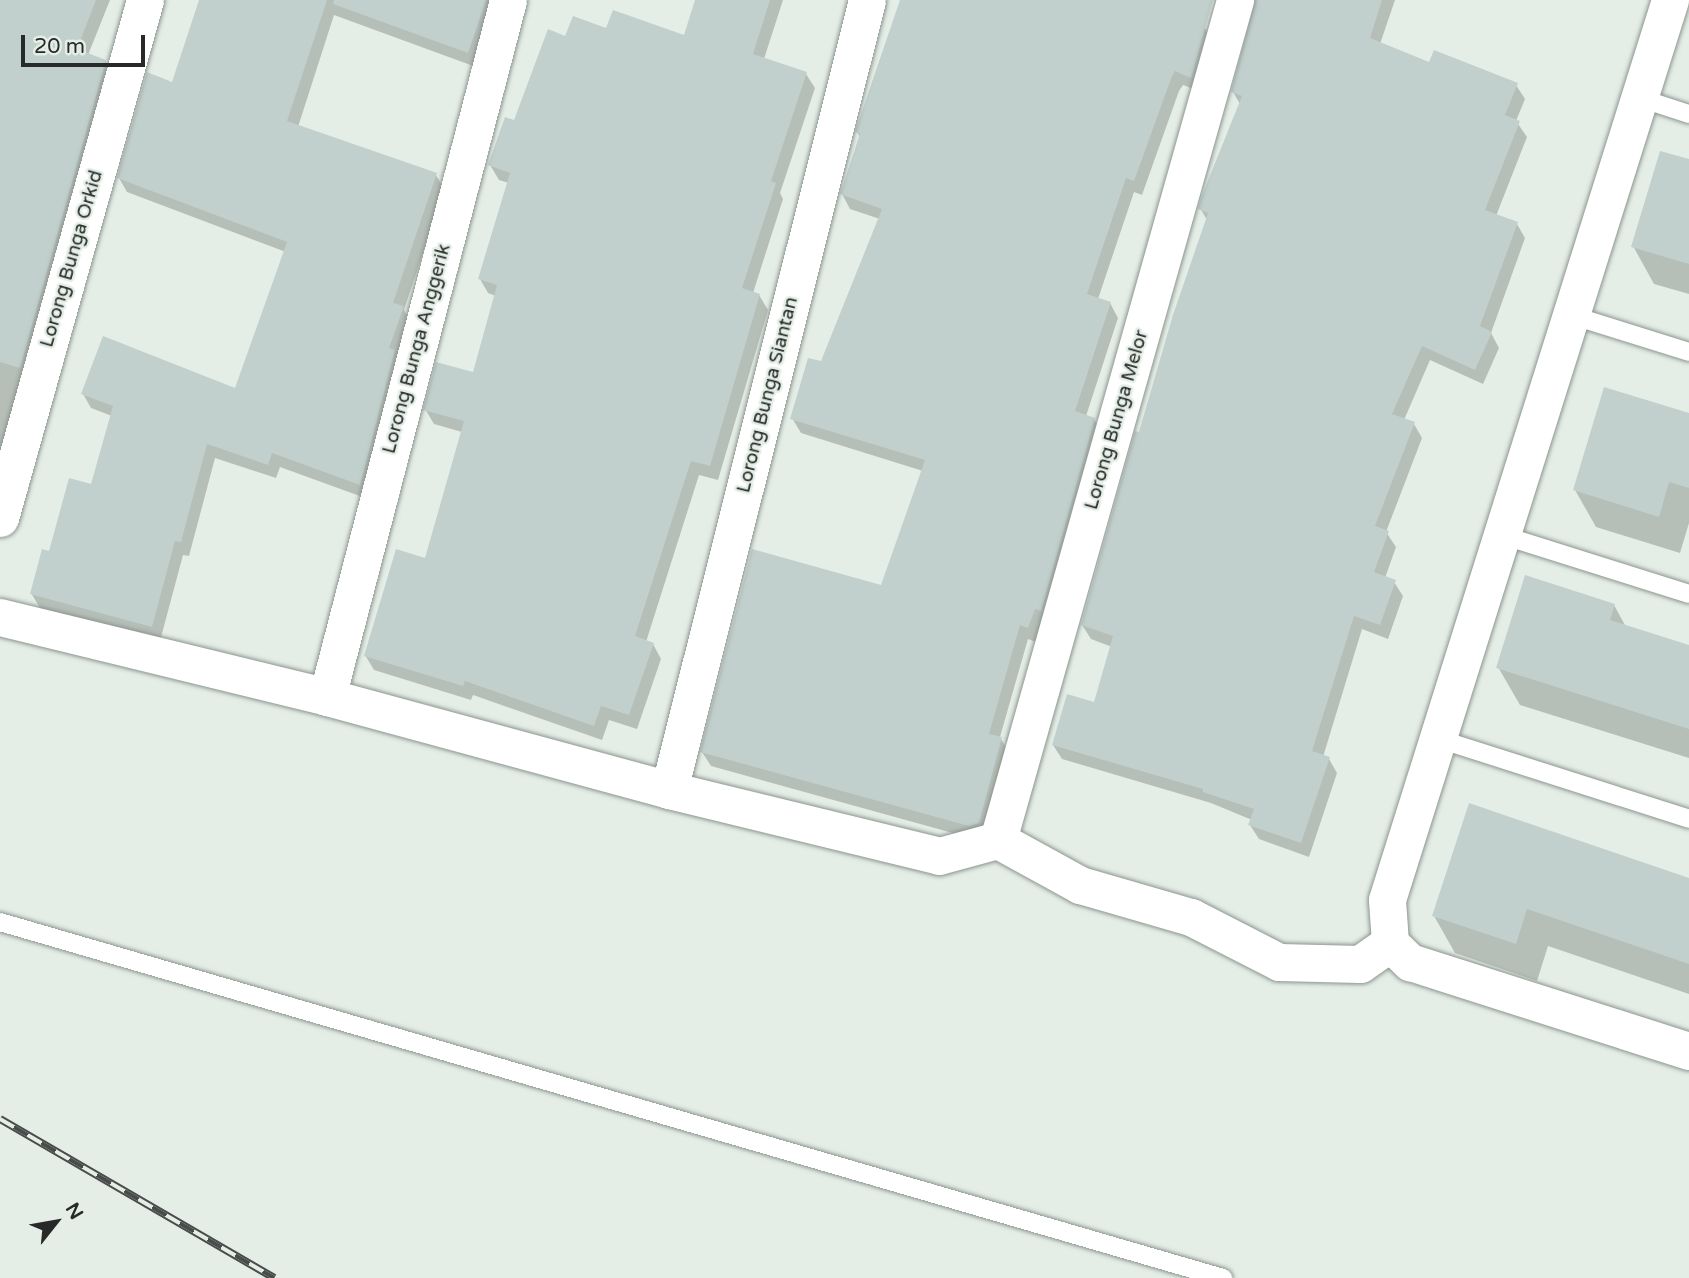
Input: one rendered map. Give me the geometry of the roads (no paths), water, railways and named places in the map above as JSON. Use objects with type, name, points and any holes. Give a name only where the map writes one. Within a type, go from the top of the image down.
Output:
[{"type":"street","name":"Lorong Bunga Orkid","points":[[0,518],[145,0]]},
{"type":"street","name":"Lorong Bunga Anggerik","points":[[327,697],[508,0]]},
{"type":"street","name":"Lorong Bunga Siantan","points":[[669,790],[867,0]]},
{"type":"street","name":"Lorong Bunga Melor","points":[[998,840],[1235,0]]},
{"type":"street","points":[[1670,0],[1387,900],[1390,943],[1410,962],[1689,1051]]},
{"type":"street","points":[[0,617],[327,697],[669,790],[939,856],[998,840],[1080,885],[1191,917],[1279,962],[1360,964],[1390,943]]},
{"type":"lane","points":[[1640,98],[1689,114]]},
{"type":"lane","points":[[1571,315],[1689,352]]},
{"type":"lane","points":[[1502,535],[1689,594]]},
{"type":"lane","points":[[1438,739],[1689,819]]},
{"type":"lane","points":[[0,922],[1223,1278]]},
{"type":"railway","points":[[0,1119],[274,1278]]}]
